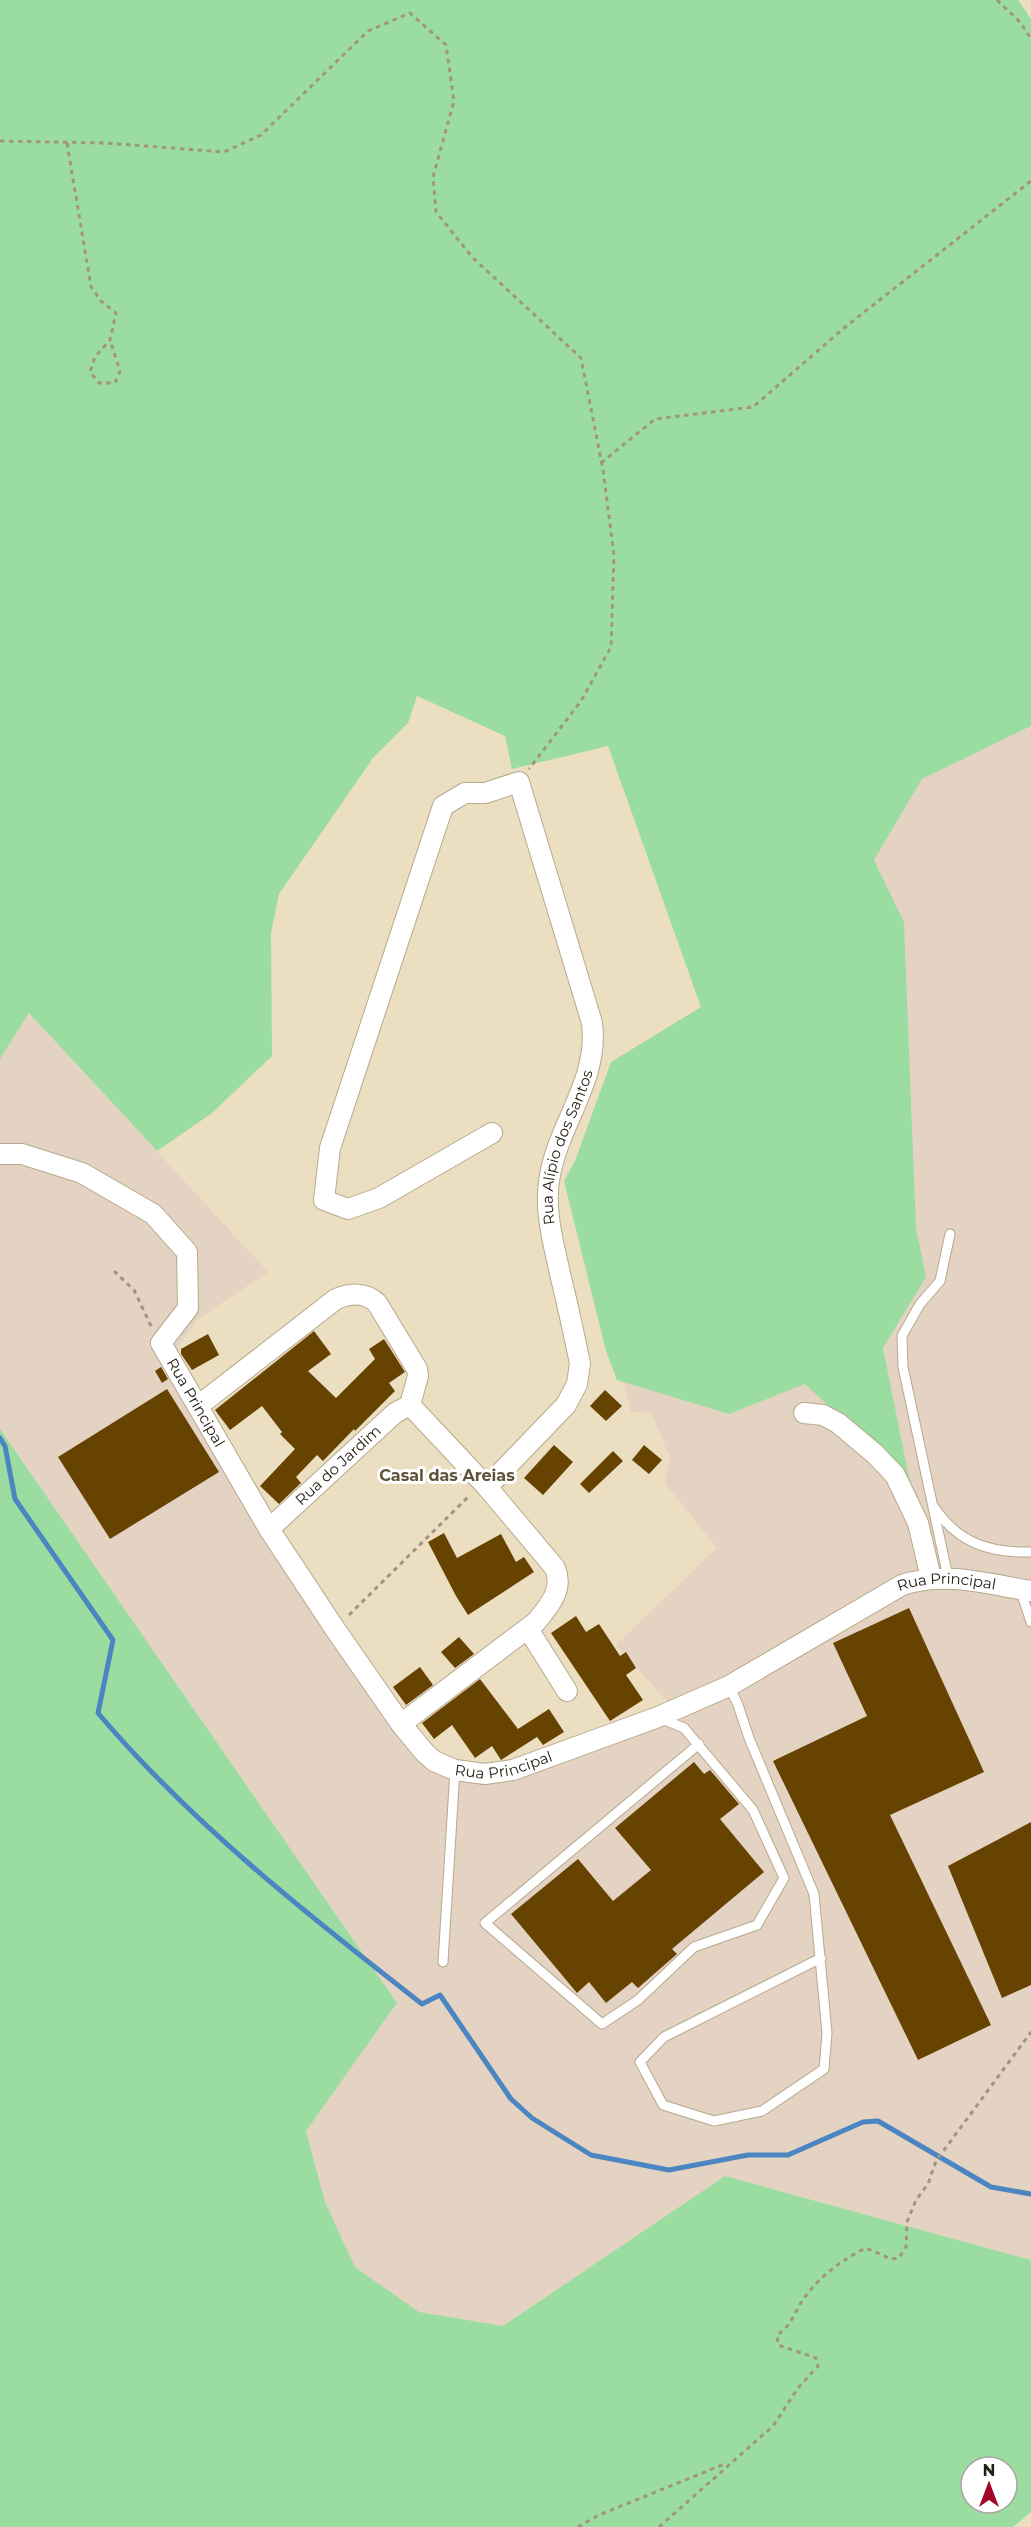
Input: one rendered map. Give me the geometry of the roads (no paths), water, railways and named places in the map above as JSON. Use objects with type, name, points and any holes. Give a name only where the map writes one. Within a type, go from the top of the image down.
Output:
[{"type":"street","name":"Rua Alípio dos Santos","points":[[487,1487],[566,1405],[578,1384],[580,1374],[580,1363],[550,1229],[549,1187],[551,1168],[590,1070],[594,1036],[519,782],[485,793],[465,793],[443,806],[330,1148],[324,1200],[348,1209],[379,1198],[492,1133]]},
{"type":"street","name":"Rua Principal","points":[[0,1154],[22,1154],[82,1173],[153,1214],[187,1252],[188,1308],[161,1343],[269,1529],[335,1629],[401,1724],[425,1753],[434,1761],[455,1770],[485,1774],[513,1770],[658,1717],[729,1686],[902,1586],[939,1578],[1025,1590]]},
{"type":"street","points":[[198,1406],[336,1299],[359,1294],[372,1299],[417,1369],[418,1376],[410,1405],[487,1487],[555,1568],[558,1575],[557,1588],[550,1604],[528,1629],[401,1724]]},
{"type":"street","name":"Rua do Jardim","points":[[269,1529],[395,1413],[410,1405]]},
{"type":"street","points":[[804,1413],[823,1415],[838,1423],[895,1475],[918,1523],[939,1578]]},
{"type":"street","points":[[528,1629],[567,1691]]},
{"type":"lane","points":[[939,1578],[932,1502],[903,1367],[902,1336],[920,1304],[940,1281],[950,1234]]},
{"type":"lane","points":[[932,1502],[945,1523],[964,1539],[979,1546],[1031,1552]]},
{"type":"lane","points":[[1025,1590],[1031,1622]]},
{"type":"lane","points":[[729,1686],[814,1894],[820,1958],[827,2033],[824,2069],[762,2111],[714,2121],[663,2105],[640,2062],[663,2037],[820,1958]]},
{"type":"lane","points":[[658,1717],[684,1728],[699,1744],[753,1810],[784,1878],[757,1925],[694,1947],[638,2000],[602,2024],[485,1923],[699,1744]]},
{"type":"lane","points":[[443,1962],[455,1770]]},
{"type":"waterway","points":[[0,1438],[5,1446],[15,1499],[113,1640],[98,1713],[172,1792],[252,1867],[422,2004],[440,1995],[511,2099],[532,2118],[591,2155],[669,2170],[748,2155],[788,2155],[863,2122],[878,2121],[991,2187],[1031,2194]]},
{"type":"district","name":"Casal das Areias","points":[[447,1475]]}]
